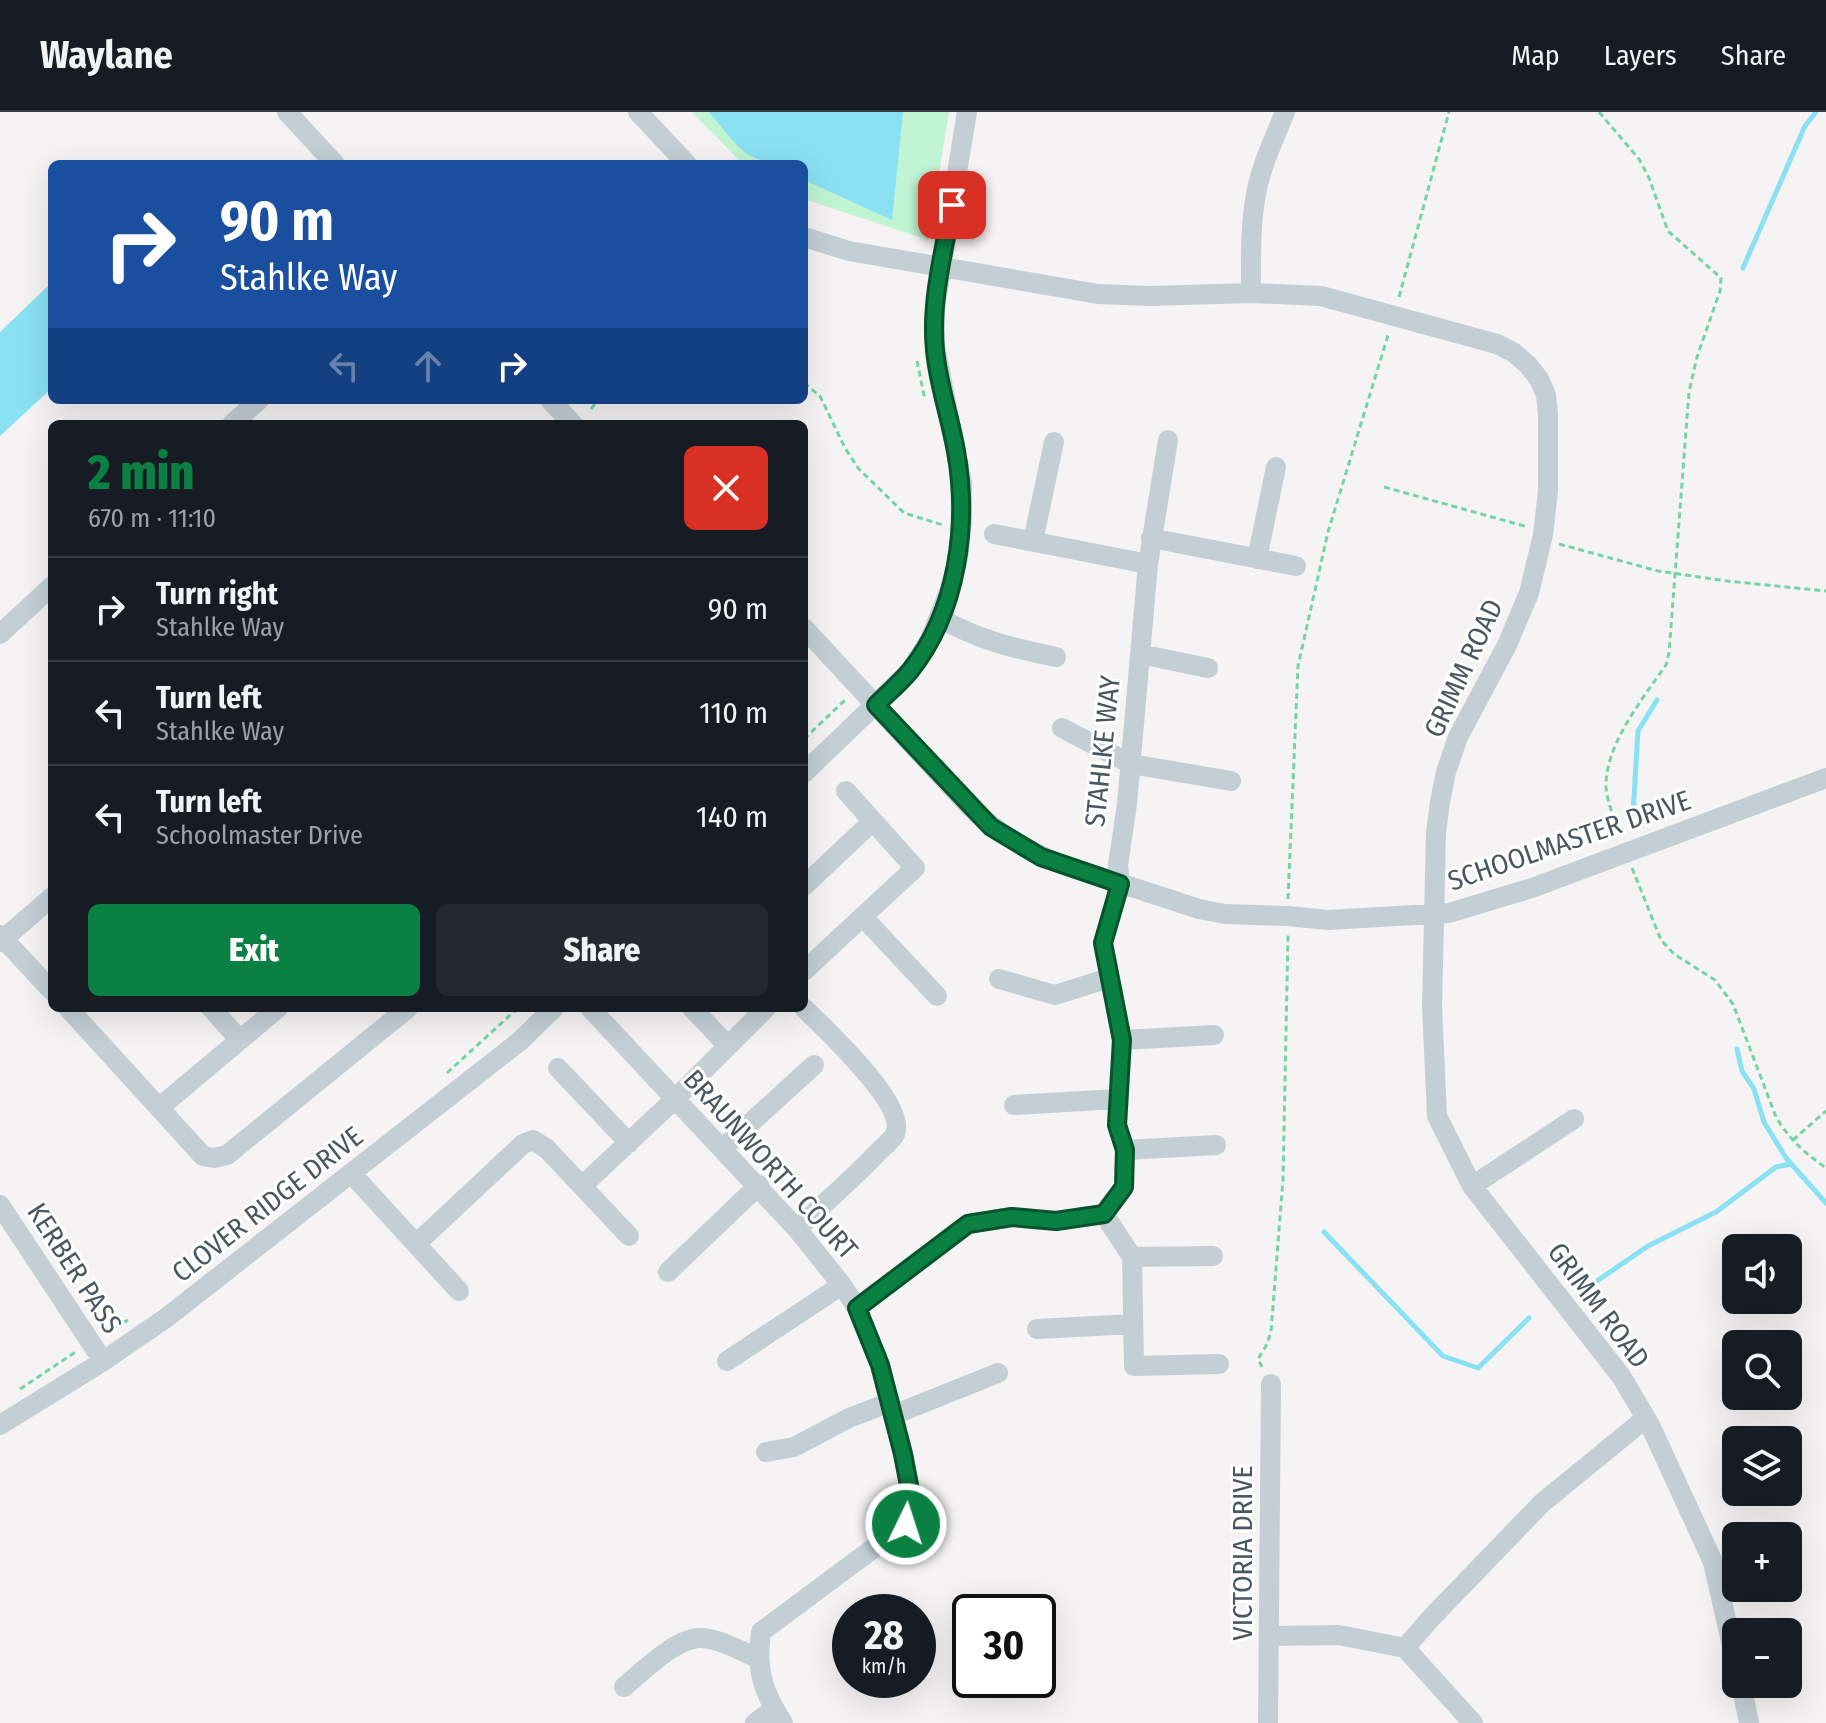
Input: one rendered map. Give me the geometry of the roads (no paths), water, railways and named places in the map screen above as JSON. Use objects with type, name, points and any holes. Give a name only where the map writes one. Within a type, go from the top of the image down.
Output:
[{"type":"street","points":[[287,112],[331,160]]},
{"type":"street","points":[[638,112],[683,160]]},
{"type":"street","points":[[808,769],[910,671],[930,640],[958,558],[962,483],[940,382],[935,347],[935,307],[967,112]]},
{"type":"street","points":[[1251,293],[1256,193],[1267,154],[1285,112]]},
{"type":"street","name":"GRIMM ROAD","points":[[808,238],[849,251],[1098,294],[1321,296],[1497,344],[1513,352],[1539,379],[1546,395],[1548,414],[1548,491],[1543,535],[1529,593],[1507,645],[1458,737],[1446,772],[1436,833],[1432,1006],[1437,1116],[1472,1186],[1621,1376],[1646,1418],[1713,1562],[1726,1618]]},
{"type":"street","points":[[236,420],[254,404]]},
{"type":"street","points":[[554,404],[569,420]]},
{"type":"street","name":"STAHLKE WAY","points":[[1104,1214],[1124,1187],[1125,1150],[1117,1125],[1122,1040],[1103,943],[1120,884],[1118,865],[1131,764],[1148,564],[1168,440]]},
{"type":"street","points":[[1033,541],[1054,442]]},
{"type":"street","points":[[1257,559],[1276,467]]},
{"type":"street","points":[[994,534],[1148,564]]},
{"type":"street","points":[[1151,538],[1296,566]]},
{"type":"street","points":[[0,634],[48,590]]},
{"type":"street","points":[[939,618],[972,636],[995,644],[1056,657]]},
{"type":"street","name":"SCHOOLMASTER DRIVE","points":[[808,635],[991,827],[1041,857],[1120,884],[1225,914],[1328,920],[1449,913],[1532,888],[1826,778]]},
{"type":"street","points":[[1140,654],[1208,668]]},
{"type":"street","points":[[1062,728],[1131,764],[1231,781]]},
{"type":"street","points":[[808,967],[915,868],[846,791]]},
{"type":"street","points":[[808,882],[873,821]]},
{"type":"street","points":[[48,900],[1,939],[48,987]]},
{"type":"street","points":[[863,917],[937,996]]},
{"type":"street","points":[[999,979],[1055,995],[1109,978]]},
{"type":"street","points":[[72,1012],[203,1156],[214,1158],[227,1155],[403,1012]]},
{"type":"street","points":[[215,1012],[240,1040]]},
{"type":"street","points":[[160,1107],[273,1012]]},
{"type":"street","name":"CLOVER RIDGE DRIVE","points":[[0,1425],[166,1318],[520,1041],[550,1012]]},
{"type":"street","name":"BRAUNWORTH COURT","points":[[594,1012],[797,1229],[857,1308],[880,1365],[912,1501],[906,1524],[761,1632],[758,1658]]},
{"type":"street","name":"BRAUNWORTH COURT","points":[[696,1012],[728,1046]]},
{"type":"street","points":[[582,1186],[762,1012]]},
{"type":"street","points":[[797,1229],[871,1160],[895,1134],[897,1121],[889,1103],[868,1076],[808,1012]]},
{"type":"street","points":[[1122,1040],[1214,1035]]},
{"type":"street","points":[[723,1148],[814,1065]]},
{"type":"street","points":[[558,1068],[629,1143]]},
{"type":"street","points":[[1014,1105],[1117,1099]]},
{"type":"street","points":[[1472,1186],[1574,1119]]},
{"type":"street","points":[[416,1244],[523,1144],[533,1140],[547,1149],[629,1236]]},
{"type":"street","points":[[1125,1150],[1216,1145]]},
{"type":"street","points":[[351,1173],[459,1291]]},
{"type":"street","points":[[668,1272],[759,1185]]},
{"type":"street","name":"KERBER PASS","points":[[0,1205],[103,1361]]},
{"type":"street","points":[[857,1308],[968,1224],[1012,1217],[1056,1221],[1104,1214],[1132,1257],[1134,1366],[1219,1364]]},
{"type":"street","points":[[1132,1257],[1213,1256]]},
{"type":"street","points":[[727,1361],[842,1285]]},
{"type":"street","points":[[1037,1329],[1133,1324]]},
{"type":"street","points":[[766,1452],[794,1447],[849,1418],[890,1409],[998,1373]]},
{"type":"street","name":"VICTORIA DRIVE","points":[[1268,1723],[1271,1384]]},
{"type":"street","points":[[1405,1648],[1542,1503],[1646,1418]]},
{"type":"street","points":[[1270,1636],[1339,1635],[1405,1648],[1473,1723]]},
{"type":"street","points":[[624,1687],[679,1644],[699,1638],[725,1644],[758,1658],[760,1679],[779,1716],[755,1723]]},
{"type":"street","points":[[1744,1698],[1749,1723]]},
{"type":"water","points":[[709,112],[903,112],[892,220],[808,182],[808,160],[758,159],[731,138]]},
{"type":"water","points":[[48,286],[48,392],[0,436],[0,332]]},
{"type":"waterway","points":[[1743,268],[1805,126],[1816,112]]},
{"type":"waterway","points":[[1633,814],[1638,731],[1657,700]]},
{"type":"waterway","points":[[1737,1049],[1742,1071],[1754,1089],[1764,1122],[1786,1158],[1826,1203]]},
{"type":"waterway","points":[[1594,1283],[1648,1246],[1716,1212],[1776,1167],[1791,1164]]},
{"type":"waterway","points":[[1324,1232],[1443,1356],[1478,1368],[1529,1318]]}]
